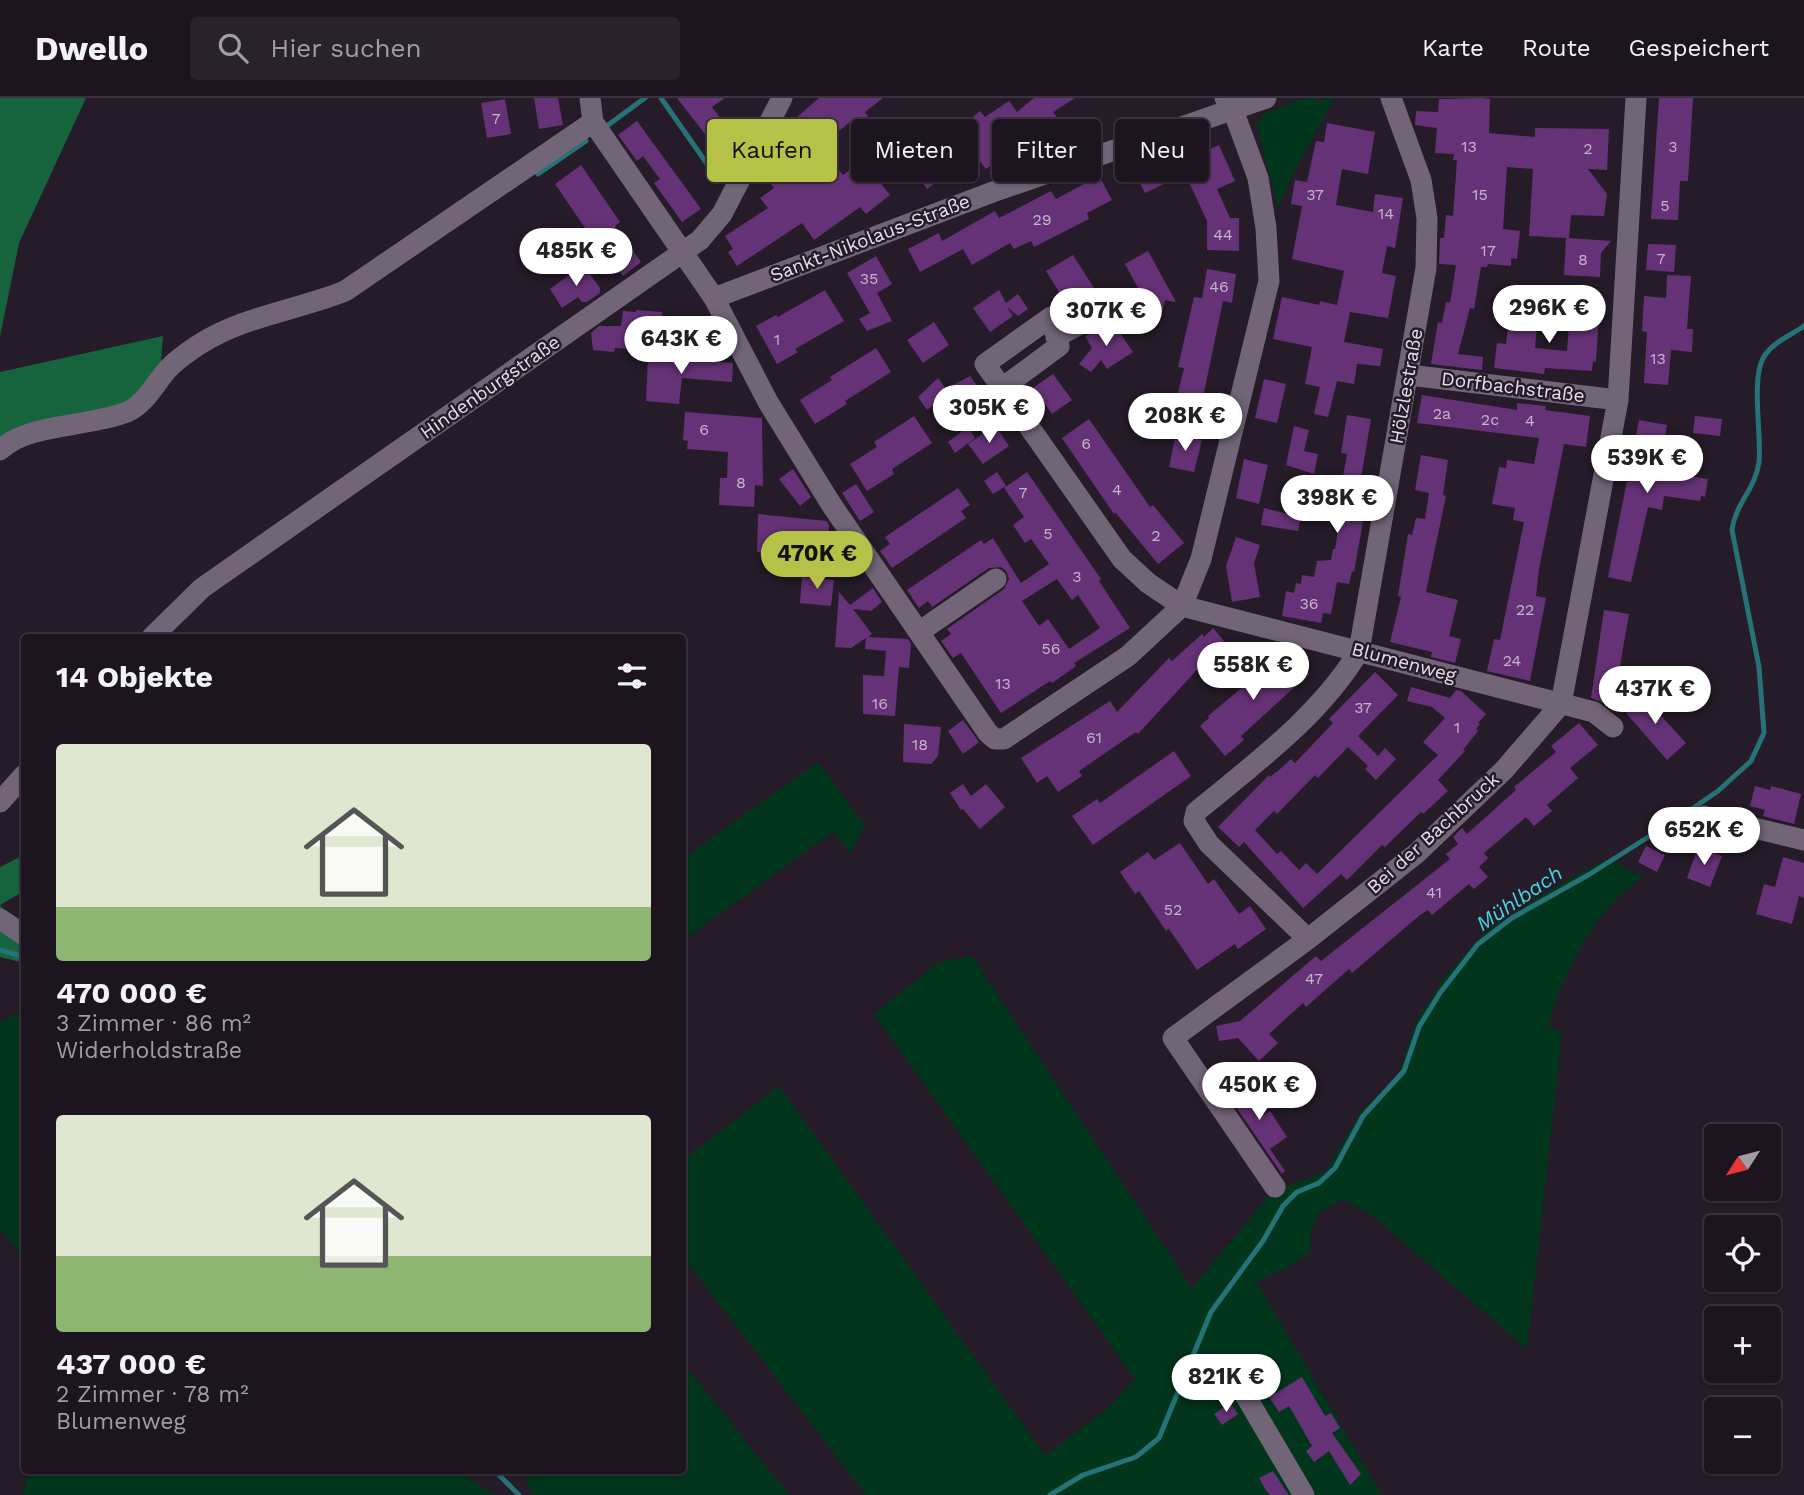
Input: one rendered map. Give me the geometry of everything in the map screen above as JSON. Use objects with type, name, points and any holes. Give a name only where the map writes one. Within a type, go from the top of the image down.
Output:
[{"type":"street","points":[[590,98],[593,122],[714,298],[768,402],[831,504],[988,733],[995,739],[1004,739],[1128,656],[1182,607],[1201,559],[1269,281],[1266,228],[1258,178],[1229,104]]},
{"type":"street","name":"Hindenburgstraße","points":[[155,634],[202,588],[684,252],[714,225],[722,214],[782,98]]},
{"type":"street","name":"Sankt-Nikolaus-Straße","points":[[714,298],[1229,104],[1266,98]]},
{"type":"street","name":"Hölzlestraße","points":[[1308,939],[1209,844],[1194,821],[1196,812],[1281,741],[1343,679],[1359,650],[1426,268],[1427,218],[1421,180],[1391,98]]},
{"type":"street","points":[[1561,704],[1618,400],[1636,98]]},
{"type":"street","points":[[0,450],[18,438],[102,421],[130,411],[144,400],[181,356],[204,341],[253,319],[345,291],[593,122]]},
{"type":"street","points":[[1002,388],[1059,346],[1056,337],[1126,299]]},
{"type":"street","name":"Blumenweg","points":[[1056,337],[1051,317],[985,364],[1122,559],[1148,583],[1182,607],[1594,712],[1612,727]]},
{"type":"street","name":"Dorfbachstraße","points":[[1409,375],[1618,400]]},
{"type":"street","points":[[919,632],[996,579]]},
{"type":"street","name":"Bei der Bachbruck","points":[[1275,1188],[1173,1038],[1308,939],[1417,853],[1462,813],[1504,770],[1561,704]]},
{"type":"street","points":[[0,802],[21,778]]},
{"type":"street","points":[[1704,816],[1804,840]]},
{"type":"street","points":[[0,919],[21,932]]},
{"type":"street","points":[[1238,1383],[1304,1495]]},
{"type":"green space","points":[[0,98],[86,98],[19,243],[0,337]]},
{"type":"green space","points":[[1304,98],[1315,98],[1319,102],[1325,98],[1334,98],[1278,209],[1257,126],[1262,115]]},
{"type":"green space","points":[[163,336],[160,374],[129,410],[0,440],[0,372]]},
{"type":"green space","points":[[818,762],[865,826],[850,853],[833,832],[686,938],[686,856]]},
{"type":"green space","points":[[21,856],[21,893],[0,905],[0,867]]},
{"type":"green space","points":[[1607,858],[1643,877],[1610,906],[1596,924],[1563,983],[1548,1025],[1562,1033],[1527,1349],[1374,1217],[1344,1200],[1326,1208],[1316,1218],[1311,1233],[1310,1252],[1285,1269],[1256,1281],[1382,1495],[866,1495],[686,1261],[686,1158],[779,1086],[1045,1455],[1108,1408],[1135,1379],[874,1014],[939,962],[972,956],[1192,1288],[1272,1192],[1326,1171],[1361,1111],[1398,1076],[1417,1020],[1446,975],[1494,922]]},
{"type":"green space","points":[[0,905],[21,931],[21,962],[0,957]]},
{"type":"green space","points":[[21,1011],[21,1255],[0,1229],[0,1023]]},
{"type":"green space","points":[[686,1367],[789,1495],[533,1495],[523,1474],[686,1474]]},
{"type":"green space","points":[[27,1474],[461,1474],[495,1495],[23,1495]]},
{"type":"building","points":[[534,98],[558,98],[563,125],[539,129]]},
{"type":"building","points":[[677,98],[725,98],[712,107],[721,119],[707,119],[707,137]]},
{"type":"building","points":[[819,98],[883,98],[865,112],[868,119],[851,119],[837,132],[837,119],[795,119]]},
{"type":"building","points":[[1034,98],[1075,98],[1053,112],[1058,119],[992,119],[992,164],[986,169],[978,159],[978,119],[970,119],[980,111],[985,117],[1009,101],[1017,112]]},
{"type":"building","points":[[1659,98],[1693,98],[1688,181],[1680,181],[1678,220],[1651,219]]},
{"type":"building","points":[[505,99],[511,134],[487,138],[481,103]]},
{"type":"building","points":[[1439,99],[1490,99],[1489,133],[1535,137],[1535,128],[1609,129],[1607,170],[1588,169],[1607,194],[1604,216],[1571,215],[1569,238],[1611,241],[1601,253],[1600,277],[1564,275],[1566,238],[1529,236],[1533,169],[1507,167],[1503,229],[1520,231],[1517,259],[1511,258],[1511,266],[1488,264],[1487,267],[1481,267],[1474,309],[1470,308],[1458,354],[1483,357],[1482,370],[1431,364],[1438,322],[1442,323],[1446,302],[1450,303],[1456,265],[1439,264],[1440,238],[1444,238],[1446,215],[1453,216],[1457,160],[1453,160],[1454,154],[1435,153],[1437,128],[1415,125],[1416,111],[1438,112]]},
{"type":"building","points":[[637,121],[701,209],[682,222],[654,183],[660,179],[643,156],[637,161],[618,135]]},
{"type":"building","points":[[1327,123],[1375,132],[1368,174],[1342,169],[1336,205],[1373,212],[1375,194],[1403,198],[1395,248],[1387,246],[1382,273],[1396,276],[1388,318],[1350,312],[1344,342],[1383,349],[1380,366],[1357,364],[1354,384],[1337,381],[1328,417],[1314,414],[1320,387],[1305,384],[1312,347],[1273,339],[1282,297],[1319,305],[1320,301],[1337,305],[1344,271],[1292,259],[1302,206],[1291,204],[1295,180],[1307,182],[1316,141],[1324,142]]},
{"type":"building","points":[[1219,145],[1235,181],[1217,189],[1230,218],[1239,218],[1239,251],[1207,250],[1207,221],[1189,182],[1209,182],[1209,150]]},
{"type":"building","points":[[581,165],[620,222],[615,226],[641,262],[623,276],[597,239],[594,241],[555,184]]},
{"type":"building","points":[[837,167],[843,175],[851,169],[851,182],[880,182],[890,195],[866,214],[860,207],[814,240],[802,223],[737,266],[728,252],[733,249],[725,236],[768,208],[760,198],[774,188],[770,182],[837,182]]},
{"type":"building","points":[[1101,180],[1112,200],[1087,213],[1089,219],[1034,247],[1031,241],[1014,249],[1010,243],[972,265],[963,249],[920,272],[908,249],[939,233],[942,241],[995,211],[999,218],[1051,191],[1056,199],[1088,182],[1101,182]]},
{"type":"building","points":[[922,182],[936,182],[927,189]]},
{"type":"building","points":[[1140,182],[1168,182],[1145,193]]},
{"type":"building","points":[[1648,244],[1676,245],[1674,272],[1646,270]]},
{"type":"building","points":[[1148,251],[1176,302],[1165,300],[1162,312],[1149,308],[1125,264]]},
{"type":"building","points":[[1073,255],[1094,288],[1067,305],[1046,271]]},
{"type":"building","points":[[876,256],[892,284],[877,293],[892,321],[867,331],[859,319],[870,313],[847,273]]},
{"type":"building","points":[[583,265],[600,288],[600,293],[587,302],[582,302],[578,297],[562,308],[550,289]]},
{"type":"building","points":[[1207,269],[1236,274],[1232,303],[1223,301],[1201,407],[1176,401],[1184,368],[1178,367],[1194,297],[1202,298]]},
{"type":"building","points":[[1667,275],[1691,276],[1687,329],[1693,329],[1692,352],[1671,350],[1668,385],[1644,383],[1647,332],[1642,331],[1644,296],[1666,298]]},
{"type":"building","points":[[825,290],[844,321],[795,349],[798,352],[777,364],[756,326],[776,315],[778,317]]},
{"type":"building","points":[[999,290],[1006,303],[1018,294],[1028,309],[1018,316],[1007,307],[1013,316],[990,332],[973,308]]},
{"type":"building","points":[[1556,291],[1572,292],[1571,307],[1555,306]]},
{"type":"building","points":[[1570,310],[1599,312],[1596,362],[1593,361],[1592,371],[1545,368],[1544,374],[1494,368],[1497,343],[1506,344],[1510,311],[1538,314],[1535,348],[1567,351]]},
{"type":"building","points":[[623,311],[662,312],[659,351],[615,348],[614,352],[593,350],[591,333],[599,326],[621,326]]},
{"type":"building","points":[[1112,321],[1133,352],[1107,369],[1101,360],[1091,372],[1079,364],[1092,348],[1085,336]]},
{"type":"building","points":[[934,322],[949,345],[923,363],[907,340]]},
{"type":"building","points":[[876,348],[891,372],[815,424],[800,400]]},
{"type":"building","points":[[648,356],[733,363],[732,382],[682,378],[679,404],[646,401]]},
{"type":"building","points":[[1053,374],[1072,400],[1052,414],[1043,401],[1039,404],[1030,390]]},
{"type":"building","points":[[970,376],[986,398],[962,415],[947,395],[927,410],[918,397],[938,378],[946,389]]},
{"type":"building","points":[[1264,379],[1286,384],[1277,423],[1255,418]]},
{"type":"building","points":[[1422,395],[1517,410],[1517,403],[1546,406],[1545,410],[1590,416],[1586,447],[1564,444],[1539,569],[1536,596],[1546,598],[1530,681],[1487,671],[1494,639],[1500,640],[1524,522],[1513,520],[1515,508],[1492,504],[1499,467],[1506,468],[1507,460],[1534,464],[1539,438],[1417,423]]},
{"type":"building","points":[[685,412],[762,418],[763,486],[755,485],[754,507],[719,505],[720,478],[727,478],[728,452],[687,449],[688,441],[683,440]]},
{"type":"building","points":[[1347,415],[1371,419],[1361,478],[1364,479],[1362,492],[1368,493],[1354,572],[1352,571],[1349,584],[1337,582],[1331,614],[1323,613],[1321,623],[1282,616],[1286,591],[1294,593],[1296,583],[1301,584],[1302,575],[1314,577],[1317,561],[1331,560],[1335,549],[1345,489],[1341,488],[1347,454],[1341,453]]},
{"type":"building","points":[[914,416],[932,443],[892,469],[894,474],[867,491],[850,464],[877,447],[874,442]]},
{"type":"building","points":[[1695,416],[1722,419],[1720,436],[1693,433]]},
{"type":"building","points":[[1089,419],[1150,507],[1153,505],[1184,543],[1158,564],[1116,513],[1114,514],[1062,438]]},
{"type":"building","points":[[1639,420],[1667,425],[1659,471],[1708,479],[1705,497],[1701,496],[1700,501],[1664,496],[1662,510],[1648,507],[1631,582],[1608,577]]},
{"type":"building","points":[[995,425],[1009,446],[983,464],[968,444]]},
{"type":"building","points":[[1294,426],[1309,430],[1304,451],[1318,454],[1314,474],[1286,465]]},
{"type":"building","points":[[968,427],[975,438],[955,453],[948,442]]},
{"type":"building","points":[[1176,434],[1202,440],[1194,472],[1169,467]]},
{"type":"building","points":[[1421,455],[1448,460],[1443,495],[1446,496],[1426,592],[1458,600],[1449,636],[1461,639],[1455,663],[1431,657],[1432,652],[1390,642],[1401,597],[1398,596],[1408,534],[1412,535],[1416,518],[1425,519],[1429,493],[1415,490]]},
{"type":"building","points":[[1244,459],[1268,465],[1259,504],[1236,498]]},
{"type":"building","points":[[793,469],[811,497],[800,506],[779,479]]},
{"type":"building","points":[[997,472],[1006,486],[993,494],[984,481]]},
{"type":"building","points":[[1027,472],[1101,579],[1099,581],[1130,628],[1074,663],[1076,666],[1052,683],[1050,681],[1001,713],[961,653],[953,658],[941,641],[951,634],[947,629],[1004,589],[1009,579],[1006,571],[1001,567],[989,568],[932,607],[928,601],[919,608],[907,590],[981,540],[984,544],[993,538],[1021,583],[1049,564],[1031,539],[1025,543],[1013,525],[1024,517],[1004,488]],"holes":[[[1057,579],[1072,600],[1078,595],[1100,628],[1069,649],[1048,619],[1039,626],[1022,601]]]},
{"type":"building","points":[[856,484],[874,512],[860,521],[842,493]]},
{"type":"building","points":[[958,488],[970,505],[961,511],[966,518],[892,568],[880,551],[890,544],[885,537]]},
{"type":"building","points":[[1264,508],[1301,517],[1298,531],[1261,525]]},
{"type":"building","points":[[758,514],[827,521],[828,548],[790,545],[790,551],[783,551],[783,554],[757,552]]},
{"type":"building","points":[[1236,537],[1260,545],[1254,563],[1260,597],[1232,602],[1226,566]]},
{"type":"building","points":[[802,577],[834,580],[831,606],[800,603]]},
{"type":"building","points":[[873,588],[882,602],[871,611],[853,609],[872,634],[868,637],[908,639],[911,644],[909,668],[899,667],[895,716],[863,714],[863,675],[884,676],[886,651],[865,649],[866,638],[851,648],[835,647],[839,592],[850,605]]},
{"type":"building","points":[[1604,610],[1629,614],[1613,706],[1591,698]]},
{"type":"building","points":[[1213,628],[1229,647],[1209,665],[1205,661],[1138,734],[1136,732],[1079,771],[1082,776],[1058,792],[1047,776],[1037,783],[1021,758],[1110,701],[1117,712],[1169,658],[1172,661],[1202,634],[1204,637]]},
{"type":"building","points":[[1276,647],[1286,658],[1290,654],[1309,674],[1241,736],[1244,740],[1225,756],[1200,726],[1208,716],[1270,664],[1272,673]]},
{"type":"building","points":[[1375,672],[1398,695],[1358,736],[1378,756],[1385,748],[1396,759],[1376,780],[1365,769],[1368,766],[1348,747],[1318,778],[1315,775],[1277,814],[1274,811],[1255,830],[1277,854],[1281,851],[1299,870],[1306,863],[1317,874],[1438,755],[1423,742],[1445,718],[1432,707],[1407,701],[1411,687],[1450,698],[1456,690],[1461,691],[1486,714],[1478,723],[1478,731],[1463,750],[1465,751],[1438,780],[1448,791],[1423,814],[1421,812],[1385,847],[1382,845],[1347,880],[1341,874],[1303,908],[1244,842],[1239,847],[1218,827],[1269,775],[1270,777],[1291,759],[1295,763],[1333,723],[1329,719]]},
{"type":"building","points":[[1645,690],[1657,702],[1652,706],[1686,743],[1667,760],[1626,713],[1631,709],[1627,708]]},
{"type":"building","points":[[963,720],[979,742],[963,754],[948,731]]},
{"type":"building","points":[[1579,723],[1598,745],[1570,768],[1578,778],[1547,805],[1552,811],[1534,826],[1526,817],[1484,853],[1488,858],[1479,867],[1488,877],[1474,889],[1469,884],[1432,915],[1428,910],[1420,915],[1352,973],[1349,969],[1306,1007],[1303,1003],[1269,1034],[1278,1043],[1259,1061],[1238,1038],[1219,1041],[1216,1026],[1240,1021],[1316,956],[1321,961],[1450,859],[1446,854],[1458,844],[1453,837],[1462,828],[1467,834],[1516,790],[1514,787],[1556,752],[1551,746]]},
{"type":"building","points":[[904,724],[941,727],[938,756],[931,764],[903,762]]},
{"type":"building","points":[[1174,751],[1191,776],[1093,845],[1072,816],[1097,799],[1100,803]]},
{"type":"building","points":[[963,784],[971,796],[986,784],[1005,807],[980,829],[963,809],[961,810],[950,793]]},
{"type":"building","points":[[1755,786],[1770,790],[1771,786],[1801,794],[1794,824],[1763,816],[1765,810],[1750,806]]},
{"type":"building","points":[[1180,843],[1208,884],[1214,879],[1239,914],[1250,906],[1266,929],[1238,949],[1235,944],[1197,970],[1169,929],[1166,931],[1139,891],[1135,894],[1120,872],[1148,852],[1154,860]]},
{"type":"building","points":[[1646,846],[1665,855],[1657,872],[1638,862]]},
{"type":"building","points":[[1698,847],[1722,856],[1710,887],[1687,878]]},
{"type":"building","points":[[1783,857],[1804,863],[1804,898],[1799,896],[1792,924],[1756,914],[1764,884],[1775,887]]},
{"type":"building","points":[[1243,1084],[1264,1115],[1270,1111],[1287,1137],[1270,1149],[1285,1171],[1282,1174],[1227,1094]]},
{"type":"building","points":[[1302,1377],[1325,1416],[1331,1413],[1340,1428],[1332,1433],[1361,1474],[1350,1485],[1329,1451],[1314,1462],[1306,1451],[1312,1446],[1289,1406],[1279,1412],[1269,1397]]},
{"type":"building","points":[[1230,1403],[1238,1414],[1222,1425],[1214,1414]]},
{"type":"building","points":[[1273,1471],[1289,1495],[1270,1495],[1265,1489],[1259,1478]]},
{"type":"waterway","points":[[608,125],[645,98]]},
{"type":"waterway","points":[[661,98],[707,164]]},
{"type":"waterway","points":[[538,174],[586,141]]},
{"type":"waterway","name":"Mühlbach","points":[[1050,1495],[1083,1475],[1136,1457],[1159,1438],[1211,1312],[1263,1241],[1283,1206],[1297,1192],[1319,1183],[1335,1168],[1363,1116],[1404,1071],[1419,1027],[1440,993],[1478,944],[1512,918],[1590,874],[1686,813],[1718,791],[1751,761],[1764,733],[1759,667],[1732,530],[1759,462],[1757,391],[1761,364],[1773,346],[1804,326]]},
{"type":"waterway","points":[[0,950],[21,956]]},
{"type":"waterway","points":[[498,1474],[519,1495]]}]
